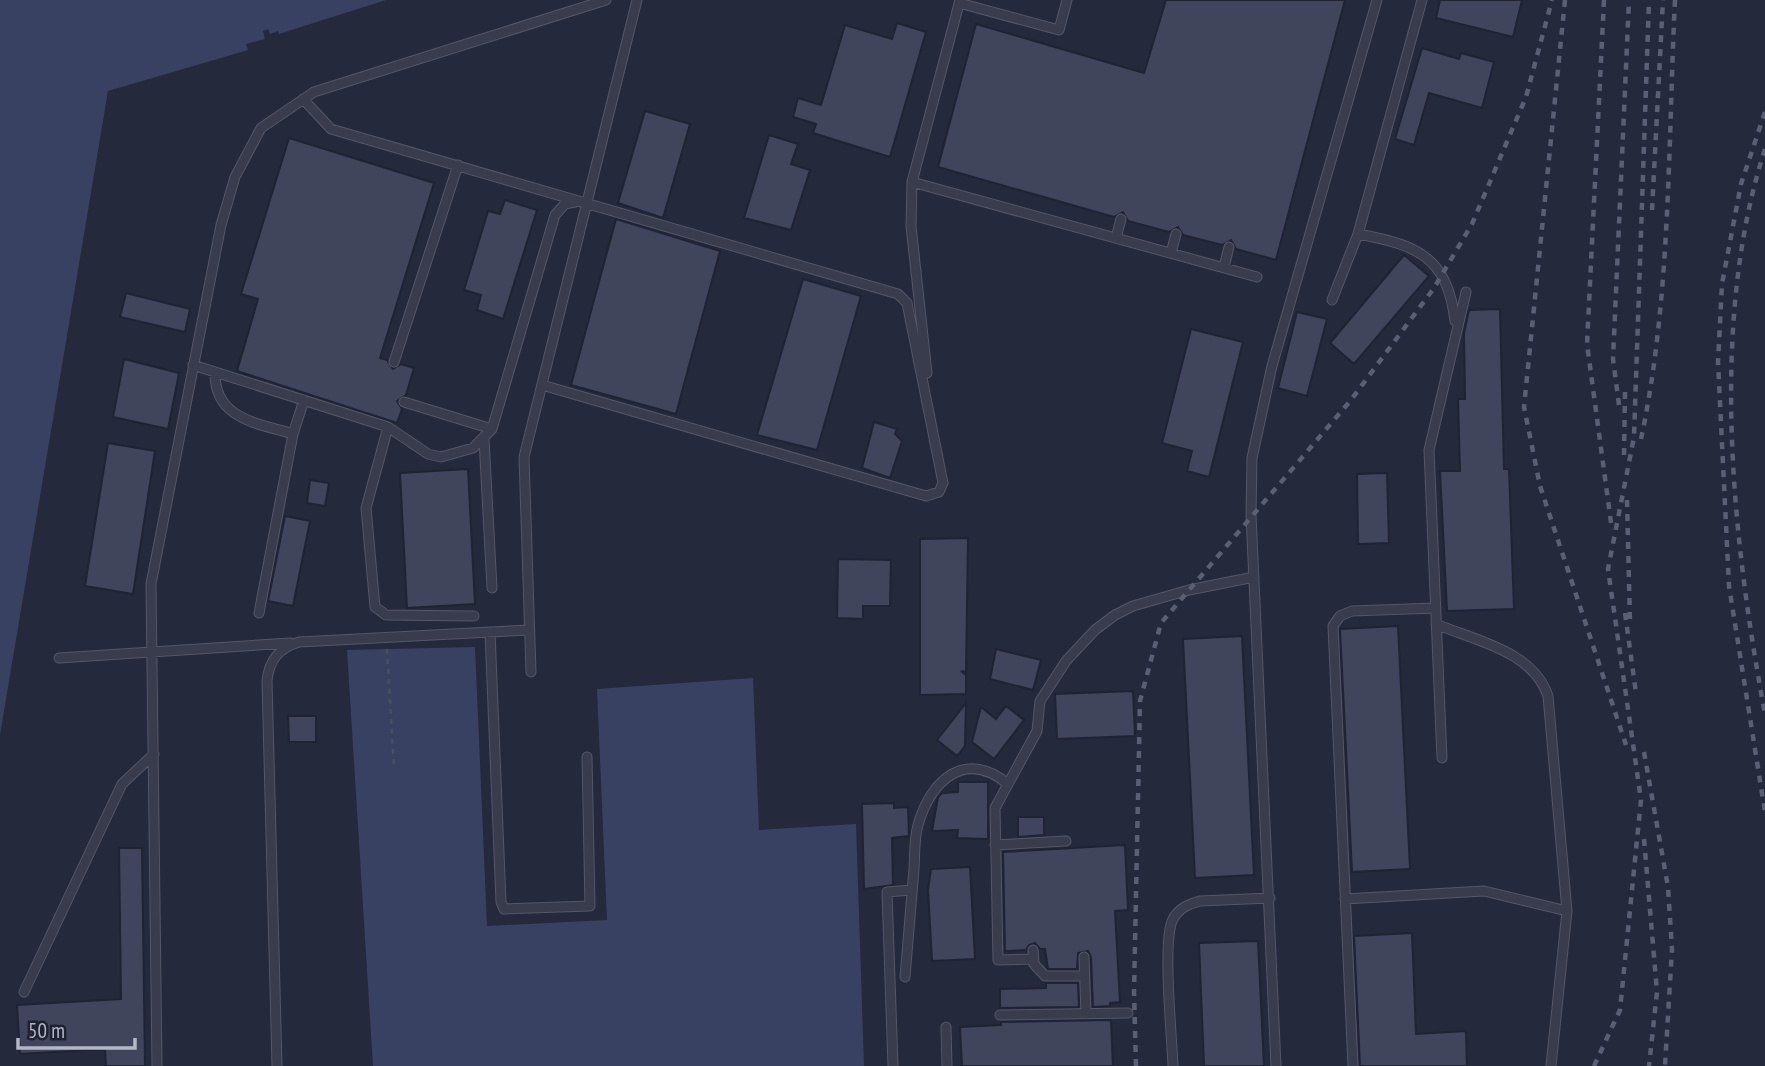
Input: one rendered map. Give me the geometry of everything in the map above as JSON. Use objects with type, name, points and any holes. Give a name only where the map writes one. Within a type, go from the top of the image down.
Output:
[{"type":"lane","points":[[157,1066],[151,584],[220,225],[235,177],[261,128],[314,92],[606,0]]},
{"type":"lane","points":[[531,672],[524,457],[638,0]]},
{"type":"lane","points":[[930,411],[911,226],[912,181],[959,2],[1059,30],[1067,0]]},
{"type":"lane","points":[[1276,1066],[1252,457],[1272,366],[1377,0]]},
{"type":"lane","points":[[1332,300],[1358,234],[1422,0]]},
{"type":"lane","points":[[303,99],[331,129],[898,294],[907,303],[943,483],[939,492],[926,496],[542,385]]},
{"type":"lane","points":[[394,362],[458,165]]},
{"type":"lane","points":[[912,181],[1257,276]]},
{"type":"lane","points":[[193,365],[388,427],[428,454],[441,457],[472,448],[492,429],[555,215],[565,204],[580,201],[587,203]]},
{"type":"lane","points":[[1116,238],[1121,219]]},
{"type":"lane","points":[[1171,253],[1176,234]]},
{"type":"lane","points":[[1358,234],[1402,242],[1430,261],[1449,289],[1456,325]]},
{"type":"lane","points":[[1224,267],[1229,247]]},
{"type":"lane","points":[[1442,758],[1429,450],[1456,325],[1466,292]]},
{"type":"lane","points":[[215,372],[218,397],[236,416],[293,434]]},
{"type":"lane","points":[[258,613],[293,434],[303,400]]},
{"type":"lane","points":[[404,402],[492,429]]},
{"type":"lane","points":[[388,427],[366,508],[375,607],[386,615],[474,616]]},
{"type":"lane","points":[[484,439],[492,588]]},
{"type":"lane","points":[[1084,976],[1045,976],[1036,969],[1033,954],[998,960],[995,808],[1037,731],[1040,701],[1066,661],[1095,630],[1133,606],[1189,590],[1255,577]]},
{"type":"lane","points":[[1353,1066],[1333,626],[1340,616],[1352,611],[1436,608]]},
{"type":"lane","points":[[1436,624],[1520,659],[1543,681],[1548,696],[1567,911],[1551,1066]]},
{"type":"lane","points":[[59,658],[153,650],[529,629]]},
{"type":"lane","points":[[491,632],[501,902],[504,909],[590,906],[587,757]]},
{"type":"lane","points":[[277,1066],[267,681],[268,670],[279,651],[299,642]]},
{"type":"lane","points":[[24,992],[122,784],[154,754]]},
{"type":"lane","points":[[905,977],[918,825],[945,778],[955,771],[981,767],[993,772],[1008,784]]},
{"type":"lane","points":[[995,845],[1066,841]]},
{"type":"lane","points":[[893,1066],[887,892],[912,890]]},
{"type":"lane","points":[[1345,899],[1484,891],[1567,911]]},
{"type":"lane","points":[[1173,1066],[1169,939],[1174,918],[1189,904],[1200,901],[1270,898]]},
{"type":"lane","points":[[1084,957],[1086,1014]]},
{"type":"lane","points":[[1000,1015],[1128,1013]]},
{"type":"lane","points":[[946,1027],[947,1066]]},
{"type":"path","points":[[387,649],[394,769]]},
{"type":"water","points":[[0,0],[386,0],[279,34],[278,31],[270,34],[268,29],[263,31],[265,39],[246,44],[248,50],[108,91],[0,735]]},
{"type":"water","points":[[475,647],[487,926],[607,920],[597,689],[753,678],[759,830],[856,824],[864,1066],[373,1066],[347,650]]},
{"type":"building","points":[[1166,0],[1345,0],[1276,260],[1236,249],[1231,240],[1222,245],[1183,235],[1178,227],[1169,232],[1128,221],[1123,212],[1114,217],[938,167],[976,24],[1144,73]]},
{"type":"building","points":[[1440,0],[1522,0],[1513,37],[1436,18]]},
{"type":"building","points":[[897,23],[926,32],[890,157],[813,133],[816,124],[793,117],[798,98],[821,105],[845,25],[892,39]]},
{"type":"building","points":[[1422,48],[1459,59],[1461,53],[1494,62],[1482,108],[1429,93],[1414,145],[1395,139]]},
{"type":"building","points":[[645,111],[690,124],[663,218],[618,203]]},
{"type":"building","points":[[769,135],[798,144],[791,164],[810,170],[791,230],[744,218]]},
{"type":"building","points":[[289,138],[434,183],[380,358],[387,360],[393,369],[401,364],[414,368],[406,395],[397,401],[402,409],[397,423],[237,371],[258,299],[241,294]]},
{"type":"building","points":[[505,200],[537,210],[503,319],[477,310],[481,295],[464,290],[488,211],[500,214]]},
{"type":"building","points":[[616,219],[720,251],[676,414],[571,385]]},
{"type":"building","points":[[1404,255],[1429,276],[1354,364],[1330,343]]},
{"type":"building","points":[[803,279],[861,296],[817,450],[757,435]]},
{"type":"building","points":[[126,293],[190,309],[185,332],[120,317]]},
{"type":"building","points":[[1500,309],[1504,469],[1509,469],[1514,609],[1447,611],[1440,471],[1460,471],[1458,399],[1465,399],[1464,333],[1469,310]]},
{"type":"building","points":[[1297,312],[1327,319],[1307,396],[1278,388]]},
{"type":"building","points":[[1191,329],[1243,342],[1209,477],[1187,471],[1192,451],[1162,443]]},
{"type":"building","points":[[124,359],[179,373],[168,429],[113,417]]},
{"type":"building","points":[[874,422],[897,429],[895,434],[902,441],[890,478],[862,468]]},
{"type":"building","points":[[108,443],[155,451],[133,594],[85,586]]},
{"type":"building","points":[[468,469],[475,604],[407,608],[400,473]]},
{"type":"building","points":[[1387,473],[1389,543],[1358,544],[1357,474]]},
{"type":"building","points":[[310,480],[329,483],[325,506],[307,503]]},
{"type":"building","points":[[285,516],[310,521],[293,606],[268,601]]},
{"type":"building","points":[[968,538],[966,672],[961,671],[966,675],[966,694],[920,695],[920,539]]},
{"type":"building","points":[[838,559],[891,560],[890,606],[863,606],[863,619],[837,618]]},
{"type":"building","points":[[1398,626],[1410,869],[1352,872],[1340,629]]},
{"type":"building","points":[[1242,636],[1254,875],[1195,878],[1183,639]]},
{"type":"building","points":[[996,649],[1041,660],[1033,690],[990,679]]},
{"type":"building","points":[[1133,691],[1135,736],[1057,739],[1055,694]]},
{"type":"building","points":[[966,703],[965,746],[957,756],[937,740]]},
{"type":"building","points":[[1006,706],[1024,720],[994,759],[972,742],[981,707],[996,719]]},
{"type":"building","points":[[288,716],[316,716],[316,742],[289,742]]},
{"type":"building","points":[[958,782],[988,782],[988,839],[957,838],[958,830],[932,831],[938,797],[942,793],[958,792]]},
{"type":"building","points":[[894,803],[894,808],[908,807],[909,836],[892,838],[893,885],[864,889],[862,804]]},
{"type":"building","points":[[1018,817],[1044,817],[1044,835],[1018,837]]},
{"type":"building","points":[[1125,845],[1128,910],[1115,911],[1120,1002],[1110,1003],[1110,1006],[1093,1007],[1091,957],[1088,951],[1078,953],[1077,969],[1048,969],[1045,949],[1040,949],[1035,943],[1029,945],[1026,950],[1005,951],[1003,852]]},
{"type":"building","points":[[119,848],[142,848],[145,1066],[106,1066],[105,1049],[20,1054],[17,1005],[121,999]]},
{"type":"building","points":[[970,867],[975,959],[932,961],[928,890],[931,869]]},
{"type":"building","points":[[1412,933],[1416,1034],[1466,1031],[1467,1066],[1360,1066],[1354,936]]},
{"type":"building","points":[[1258,941],[1264,1066],[1204,1066],[1199,943]]},
{"type":"building","points":[[1046,983],[1078,983],[1079,1007],[1000,1008],[1000,989],[1046,988]]},
{"type":"building","points":[[1111,1020],[1113,1066],[962,1066],[960,1027],[1001,1025],[1001,1022]]},
{"type":"railway","points":[[1136,1066],[1134,992],[1140,701],[1161,623],[1351,400],[1434,288],[1472,224],[1526,97],[1552,0]]},
{"type":"railway","points":[[1565,0],[1524,407],[1540,486],[1626,745]]},
{"type":"railway","points":[[1604,0],[1587,344],[1612,530]]},
{"type":"railway","points":[[1619,405],[1613,359],[1629,0]]},
{"type":"railway","points":[[1594,1066],[1620,1010],[1641,800],[1608,569],[1634,437],[1649,0]]},
{"type":"railway","points":[[1652,210],[1663,0]]},
{"type":"railway","points":[[1641,439],[1651,386],[1663,276],[1675,0]]},
{"type":"railway","points":[[1765,112],[1741,184],[1722,284],[1718,362],[1729,586],[1765,812]]},
{"type":"railway","points":[[1765,149],[1748,215],[1737,285],[1732,357],[1736,503],[1743,576],[1765,714]]},
{"type":"railway","points":[[1624,455],[1625,392]]},
{"type":"railway","points":[[1627,500],[1630,622]]},
{"type":"railway","points":[[1625,613],[1636,693]]},
{"type":"railway","points":[[1644,752],[1668,887],[1672,949],[1665,1066]]},
{"type":"railway","points":[[1644,839],[1657,992],[1649,1066]]}]
